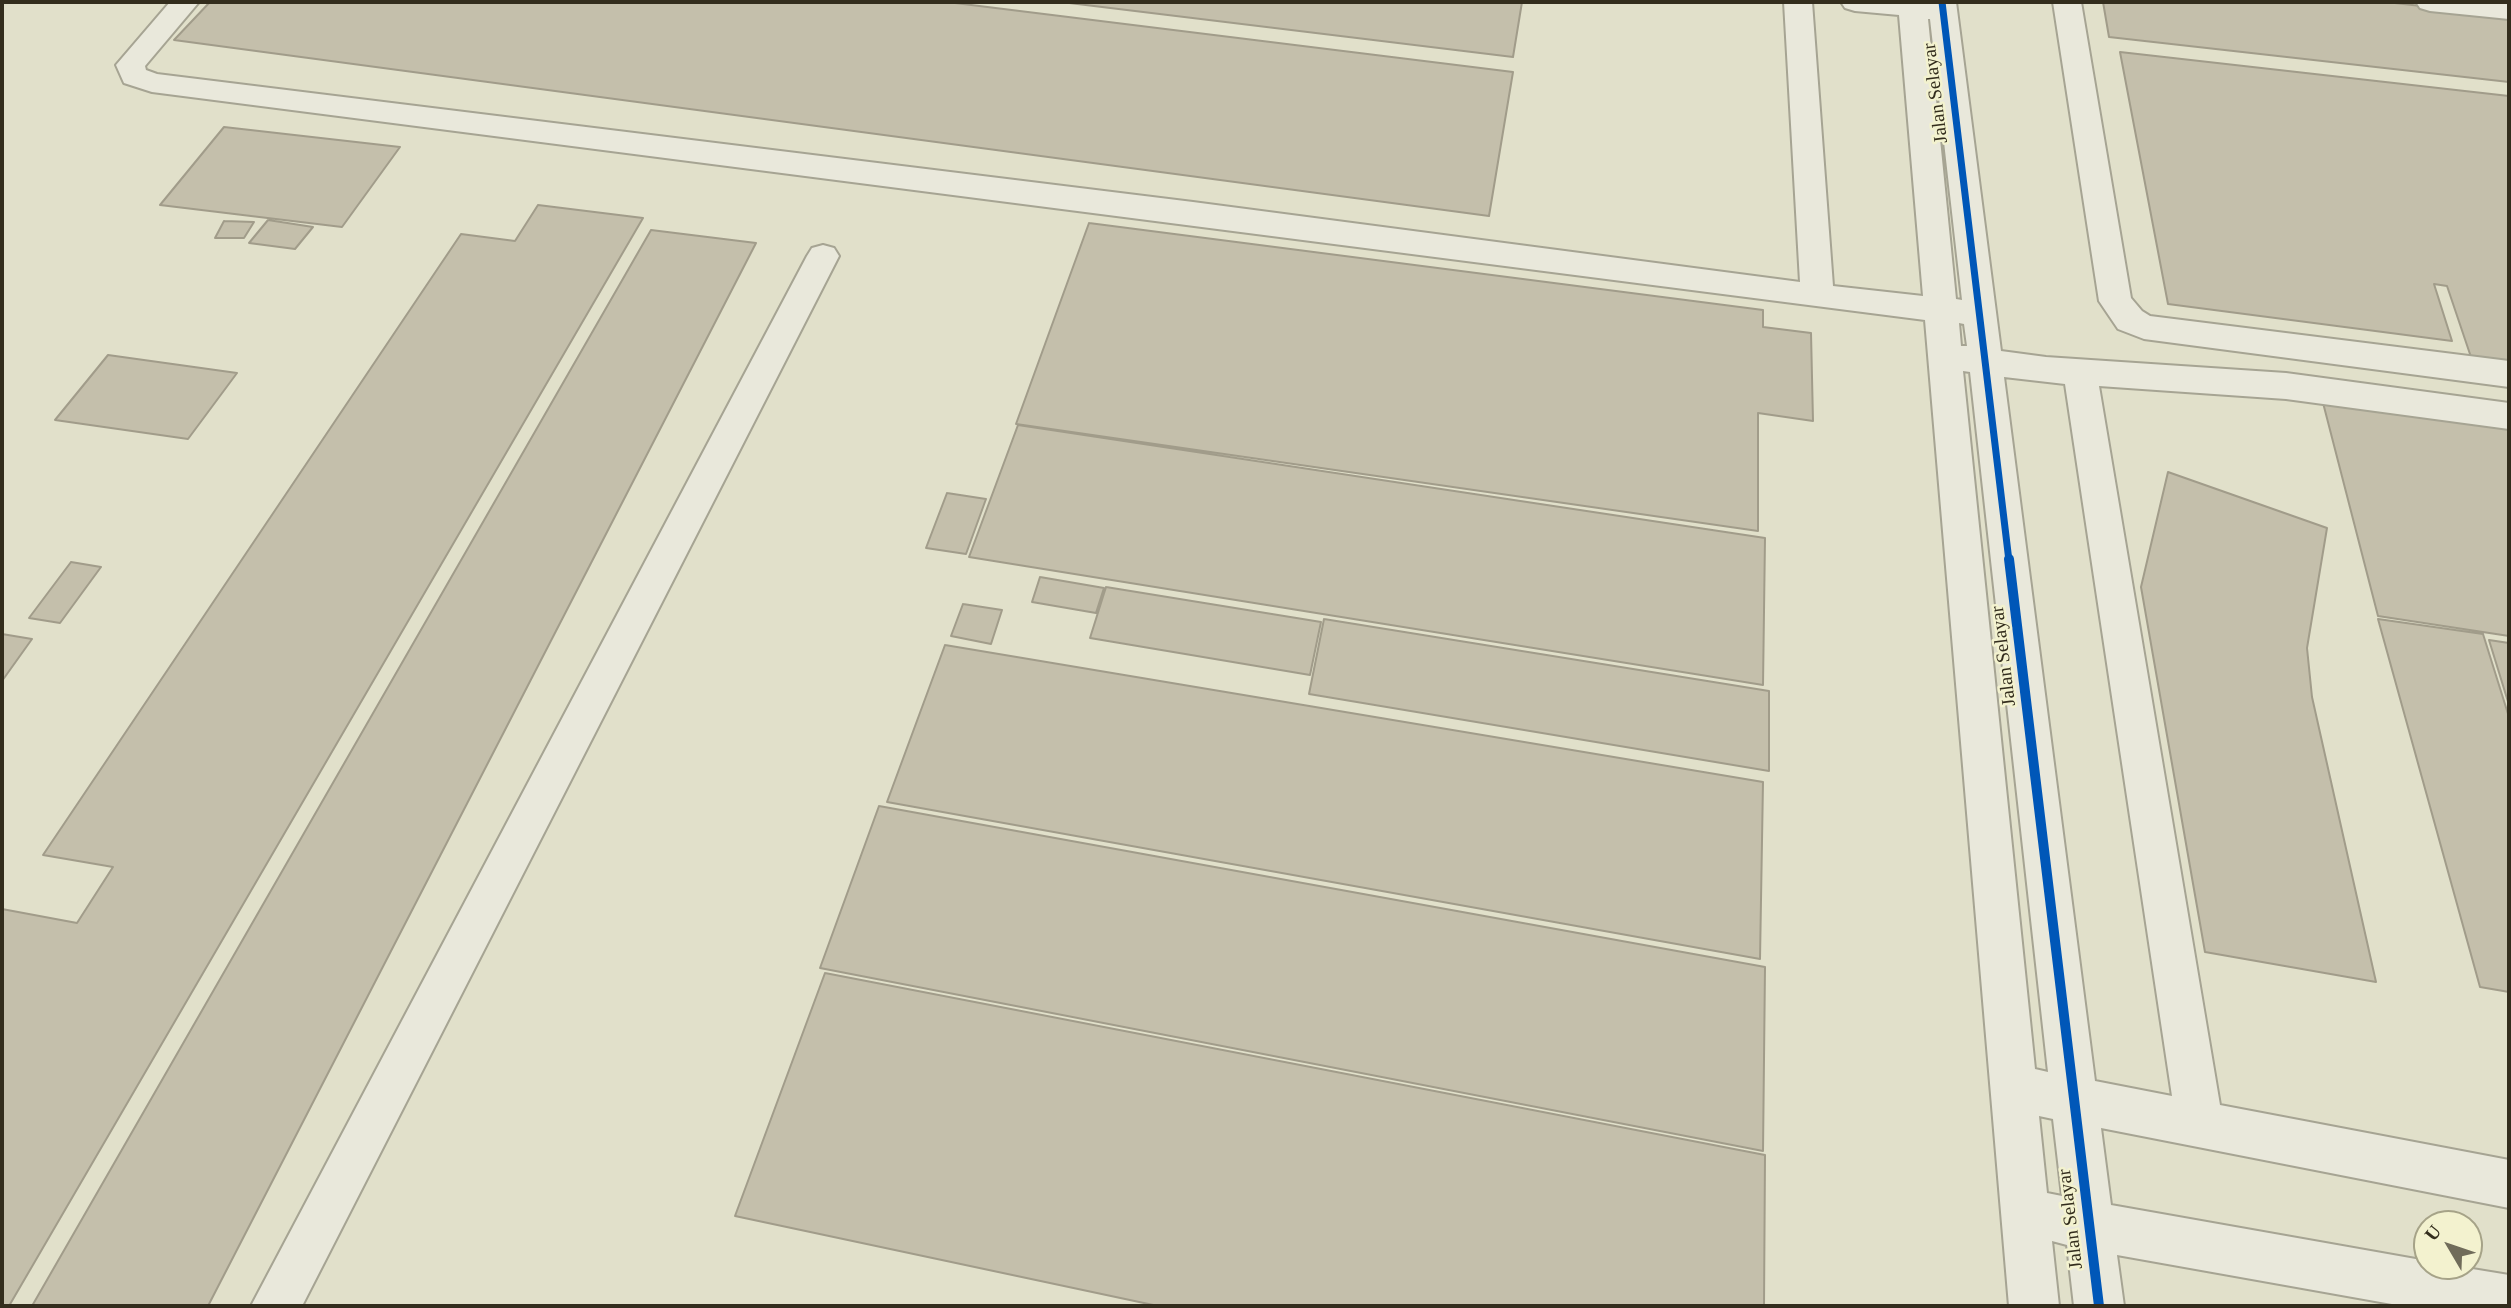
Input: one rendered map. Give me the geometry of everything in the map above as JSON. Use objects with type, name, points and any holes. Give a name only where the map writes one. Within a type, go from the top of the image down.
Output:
[{"type":"street","points":[[185,2],[130,65],[134,76],[152,83],[1193,213],[1817,296],[1980,313]]},
{"type":"street","points":[[1798,2],[1817,296]]},
{"type":"street","points":[[1855,2],[1927,6]]},
{"type":"street","points":[[2067,2],[2115,301],[2130,320],[2144,327],[2509,374]]},
{"type":"street","points":[[2430,2],[2509,10]]},
{"type":"street","name":"Jalan Selayar","points":[[1927,6],[1940,310],[2034,1306]]},
{"type":"street","name":"Jalan Selayar","points":[[1927,6],[1980,313],[2099,1306]]},
{"type":"street","points":[[276,1306],[823,257]]},
{"type":"street","points":[[1945,356],[2080,373],[2286,386],[2509,416]]},
{"type":"street","points":[[2080,373],[2200,1126]]},
{"type":"street","points":[[1989,824],[2042,832]]},
{"type":"street","points":[[2013,1088],[2509,1184]]},
{"type":"street","points":[[2025,1212],[2183,1244],[2509,1300]]},
{"type":"building","points":[[210,2],[947,2],[1513,72],[1489,216],[174,40]]},
{"type":"building","points":[[1061,2],[1522,2],[1513,57]]},
{"type":"building","points":[[2103,2],[2386,2],[2509,16],[2509,82],[2109,37]]},
{"type":"building","points":[[2120,52],[2509,96],[2509,368],[2473,363],[2447,286],[2434,284],[2452,341],[2168,304]]},
{"type":"building","points":[[224,127],[400,147],[342,227],[160,205]]},
{"type":"building","points":[[538,205],[643,218],[9,1306],[2,1306],[2,909],[77,923],[113,867],[43,855],[461,234],[515,241]]},
{"type":"building","points":[[268,220],[313,227],[295,249],[249,243]]},
{"type":"building","points":[[224,221],[254,222],[244,238],[215,238]]},
{"type":"building","points":[[1089,223],[1763,310],[1763,327],[1811,333],[1813,421],[1758,413],[1758,531],[1016,424]]},
{"type":"building","points":[[651,230],[756,243],[208,1306],[32,1306]]},
{"type":"building","points":[[108,355],[237,373],[188,439],[55,420]]},
{"type":"building","points":[[2321,395],[2509,420],[2509,636],[2378,616]]},
{"type":"building","points":[[1018,425],[1765,538],[1763,685],[969,557]]},
{"type":"building","points":[[2168,472],[2327,528],[2307,648],[2312,697],[2376,982],[2205,952],[2141,587]]},
{"type":"building","points":[[947,493],[986,499],[966,554],[926,548]]},
{"type":"building","points":[[71,562],[101,567],[60,623],[29,618]]},
{"type":"building","points":[[1040,577],[1104,588],[1096,613],[1032,602]]},
{"type":"building","points":[[1106,587],[1321,622],[1310,675],[1090,638]]},
{"type":"building","points":[[963,604],[1002,610],[991,644],[951,636]]},
{"type":"building","points":[[1324,619],[1769,691],[1769,771],[1309,694]]},
{"type":"building","points":[[2378,619],[2483,634],[2509,717],[2509,992],[2480,987]]},
{"type":"building","points":[[2,634],[32,639],[2,681]]},
{"type":"building","points":[[2489,640],[2509,643],[2509,705]]},
{"type":"building","points":[[945,645],[1763,782],[1760,959],[887,802]]},
{"type":"building","points":[[879,806],[1765,967],[1763,1151],[820,968]]},
{"type":"building","points":[[825,973],[1765,1155],[1764,1306],[1158,1306],[735,1216]]},
{"type":"cycle path","points":[[1942,2],[2099,1306]]}]
